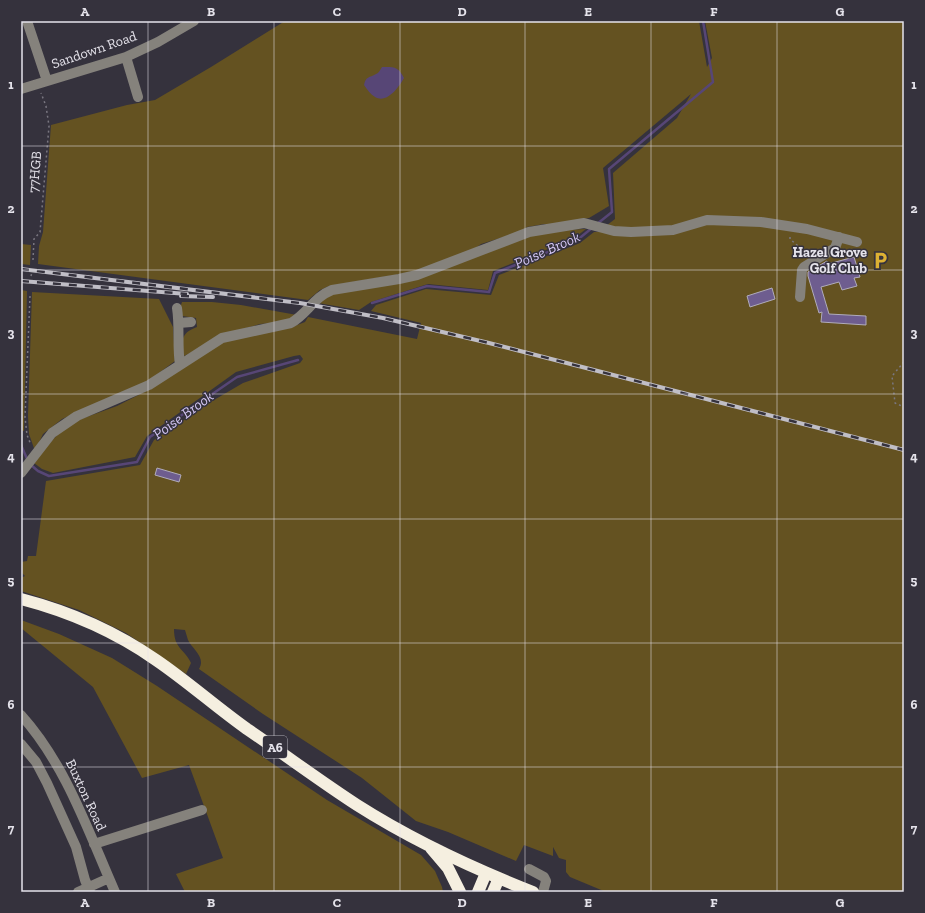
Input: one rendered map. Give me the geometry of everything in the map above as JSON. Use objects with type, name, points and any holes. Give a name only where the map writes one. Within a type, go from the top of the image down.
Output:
[{"type":"highway","name":"A6","points":[[21,599],[74,616],[121,639],[155,659],[247,728],[334,789],[389,824],[486,873],[533,892]]},
{"type":"highway","points":[[428,844],[448,868],[460,892]]},
{"type":"highway","points":[[478,892],[486,873]]},
{"type":"highway","points":[[493,892],[499,878]]},
{"type":"street","points":[[28,21],[42,82]]},
{"type":"street","name":"Sandown Road","points":[[21,89],[126,57],[158,42],[194,21]]},
{"type":"street","points":[[126,57],[138,97]]},
{"type":"street","points":[[23,471],[52,433],[77,416],[149,385],[222,338],[291,323],[300,318],[313,302],[324,293],[332,290],[417,275],[529,232],[584,223],[590,223],[614,232],[664,231],[673,230],[707,220],[761,222],[807,229],[857,242]]},
{"type":"street","points":[[800,297],[802,270],[807,264],[834,248],[839,237]]},
{"type":"street","points":[[177,308],[179,323],[178,353],[180,365]]},
{"type":"street","points":[[179,323],[191,322]]},
{"type":"street","name":"Buxton Road","points":[[21,715],[39,738],[59,770],[115,892]]},
{"type":"street","points":[[21,744],[33,757],[47,783],[76,847],[85,891],[109,878]]},
{"type":"street","points":[[94,844],[202,810]]},
{"type":"street","points":[[528,869],[544,877],[546,881],[543,892]]},
{"type":"path","name":"77HGB","points":[[33,260],[34,239],[40,232],[49,126],[42,82]]},
{"type":"path","points":[[790,227],[790,239],[805,252],[807,264]]},
{"type":"path","points":[[31,276],[32,272]]},
{"type":"path","points":[[30,296],[25,417],[27,435],[34,457]]},
{"type":"path","points":[[904,362],[892,376],[895,403],[904,407]]},
{"type":"shaded area","points":[[285,21],[699,21],[707,67],[712,58],[705,21],[904,21],[904,892],[606,892],[570,877],[566,872],[566,860],[559,858],[553,847],[553,856],[524,845],[516,861],[448,832],[416,821],[362,778],[263,714],[199,669],[201,665],[200,657],[190,644],[185,630],[174,629],[174,636],[178,645],[191,663],[186,674],[126,633],[79,610],[21,591],[21,578],[25,576],[21,572],[21,562],[27,561],[28,556],[36,556],[46,481],[140,465],[154,440],[214,400],[243,383],[300,363],[303,359],[300,355],[294,356],[236,372],[147,436],[135,457],[53,473],[42,469],[34,463],[45,448],[60,432],[81,419],[117,406],[152,388],[226,340],[292,327],[305,322],[308,317],[417,339],[421,323],[371,311],[376,305],[426,289],[491,295],[499,275],[580,243],[594,232],[598,232],[615,219],[613,173],[677,118],[691,94],[603,168],[609,206],[589,218],[551,225],[544,224],[527,227],[523,231],[481,244],[473,250],[419,271],[329,286],[320,290],[308,300],[38,264],[39,246],[43,232],[51,125],[127,105],[155,100]]},
{"type":"shaded area","points":[[382,67],[398,69],[404,78],[392,94],[379,99],[375,97],[364,85],[367,79],[378,73]]},
{"type":"shaded area","points":[[586,229],[573,239],[493,271],[488,290],[428,284],[371,302],[359,310],[318,303],[331,293],[344,292],[530,236],[559,230]]},
{"type":"shaded area","points":[[21,244],[31,245],[30,265],[21,264]]},
{"type":"shaded area","points":[[21,290],[27,291],[24,431],[21,430]]},
{"type":"shaded area","points":[[32,292],[159,299],[173,327],[175,361],[148,381],[62,419],[43,434],[35,451],[29,434],[28,416]]},
{"type":"shaded area","points":[[182,302],[212,302],[241,305],[297,315],[292,321],[260,324],[236,331],[182,357],[183,338],[187,332],[197,327],[196,318],[182,316],[180,308]]},
{"type":"shaded area","points":[[21,620],[59,634],[112,658],[157,686],[327,800],[421,855],[435,871],[443,892],[185,892],[176,874],[223,858],[189,765],[142,778],[93,687],[21,628]]},
{"type":"building","points":[[854,257],[860,277],[854,278],[857,286],[842,290],[839,282],[821,287],[829,314],[866,316],[866,325],[821,322],[822,312],[819,313],[808,272],[827,261],[828,264]]},
{"type":"building","points":[[772,288],[775,299],[750,307],[747,296]]},
{"type":"building","points":[[157,468],[181,475],[179,482],[155,475]]},
{"type":"waterway","name":"Poise Brook","points":[[597,224],[612,212],[609,169],[713,82],[703,21]]},
{"type":"waterway","name":"Poise Brook","points":[[372,303],[427,286],[489,292],[495,273],[576,241],[592,228]]},
{"type":"waterway","name":"Poise Brook","points":[[31,465],[38,471],[49,476],[137,462],[150,437],[237,377],[298,360]]},
{"type":"waterway","name":"Poise Brook","points":[[21,445],[28,461]]},
{"type":"railway","points":[[21,269],[300,303],[383,318],[489,343],[904,450]]},
{"type":"railway","points":[[21,281],[187,294]]},
{"type":"railway","points":[[181,296],[213,297]]},
{"type":"place","name":"Hazel Grove Golf Club","points":[[880,260]]}]
